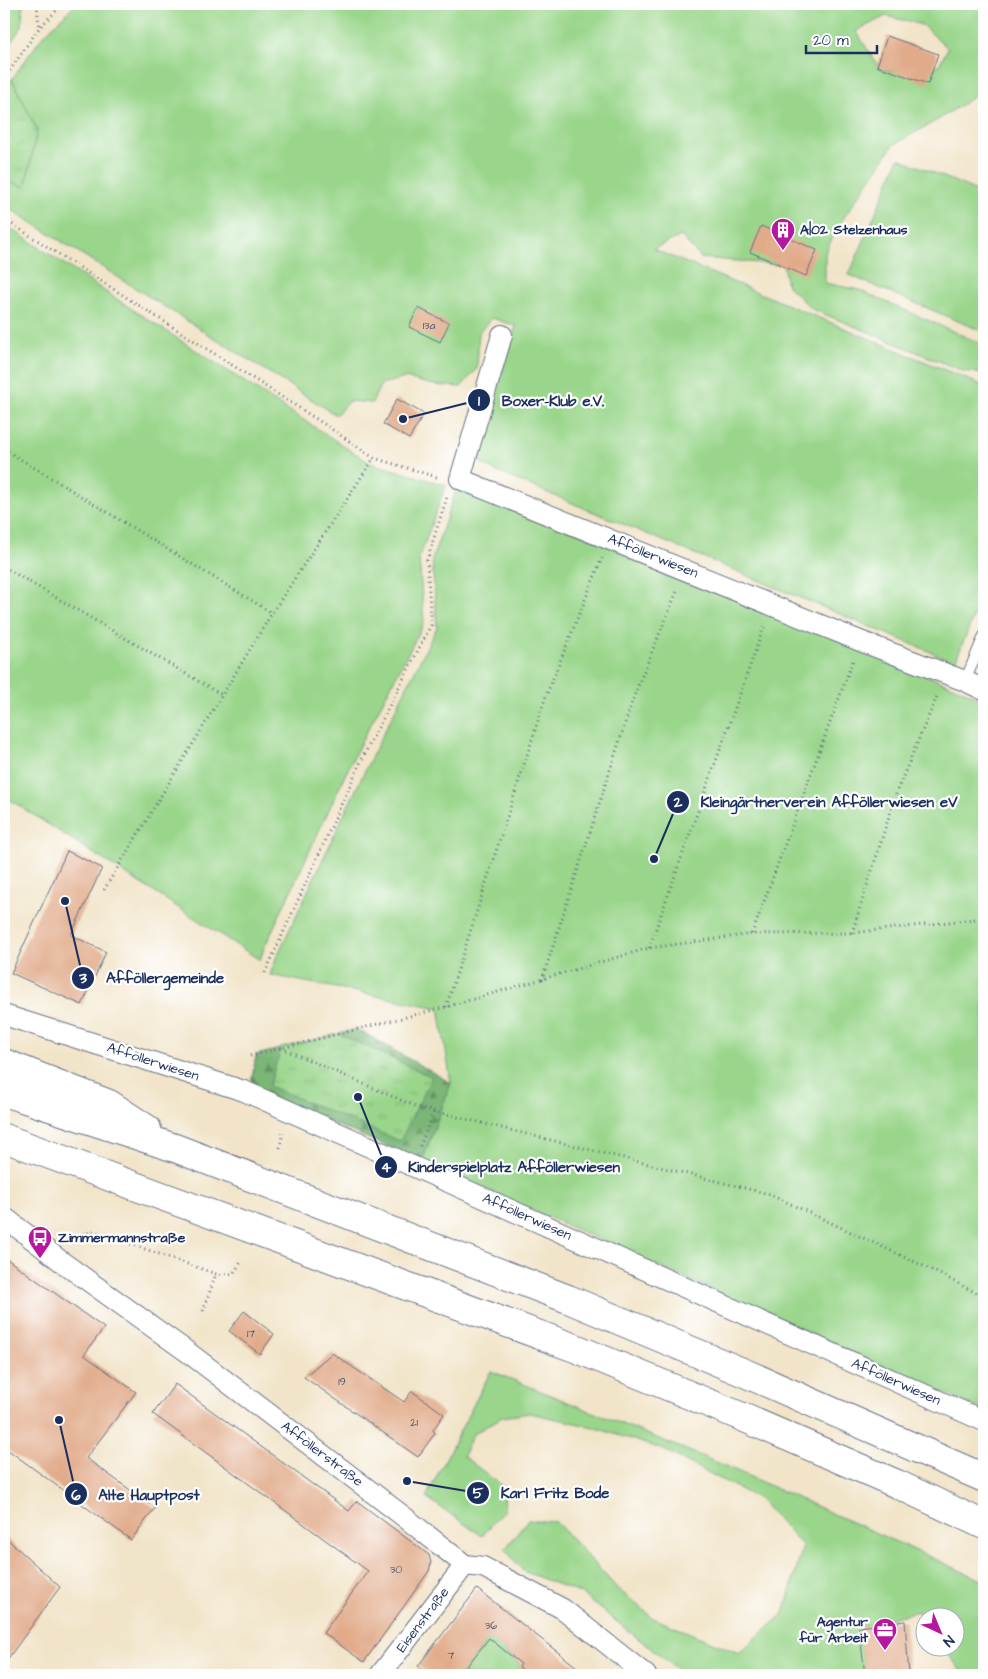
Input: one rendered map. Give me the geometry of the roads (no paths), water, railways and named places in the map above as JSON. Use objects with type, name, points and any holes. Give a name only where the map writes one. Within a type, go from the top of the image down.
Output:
[{"type":"highway","points":[[4,1063],[109,1104],[175,1148]]},
{"type":"highway","points":[[4,1092],[175,1148],[577,1303],[747,1374],[984,1478]]},
{"type":"highway","points":[[4,1138],[575,1348],[758,1423],[898,1484],[984,1525]]},
{"type":"highway","points":[[4,1146],[39,1150]]},
{"type":"street","name":"Afföllerwiesen","points":[[502,335],[457,479],[984,690]]},
{"type":"street","name":"Afföllerwiesen","points":[[4,1015],[244,1092],[984,1421]]},
{"type":"street","name":"Afföllerstraße","points":[[4,1217],[62,1262],[189,1353],[465,1565],[482,1568],[563,1609],[646,1675]]},
{"type":"street","name":"Eisenstraße","points":[[380,1675],[465,1565]]},
{"type":"lane","points":[[956,678],[984,636]]},
{"type":"place","name":"A|02 Stelzenhaus","points":[[783,251]]},
{"type":"place","name":"Boxer-Klub e.V.","points":[[403,419]]},
{"type":"place","name":"Kleingärtnerverein Afföllerwiesen eV","points":[[654,859]]},
{"type":"place","name":"Afföllergemeinde","points":[[65,901]]},
{"type":"place","name":"Kinderspielplatz Afföllerwiesen","points":[[358,1097]]},
{"type":"place","name":"Zimmermannstraße","points":[[40,1259]]},
{"type":"place","name":"Alte Hauptpost","points":[[59,1420]]},
{"type":"place","name":"Karl Fritz Bode","points":[[407,1481]]},
{"type":"place","name":"Agentur für Arbeit","points":[[885,1651]]}]
